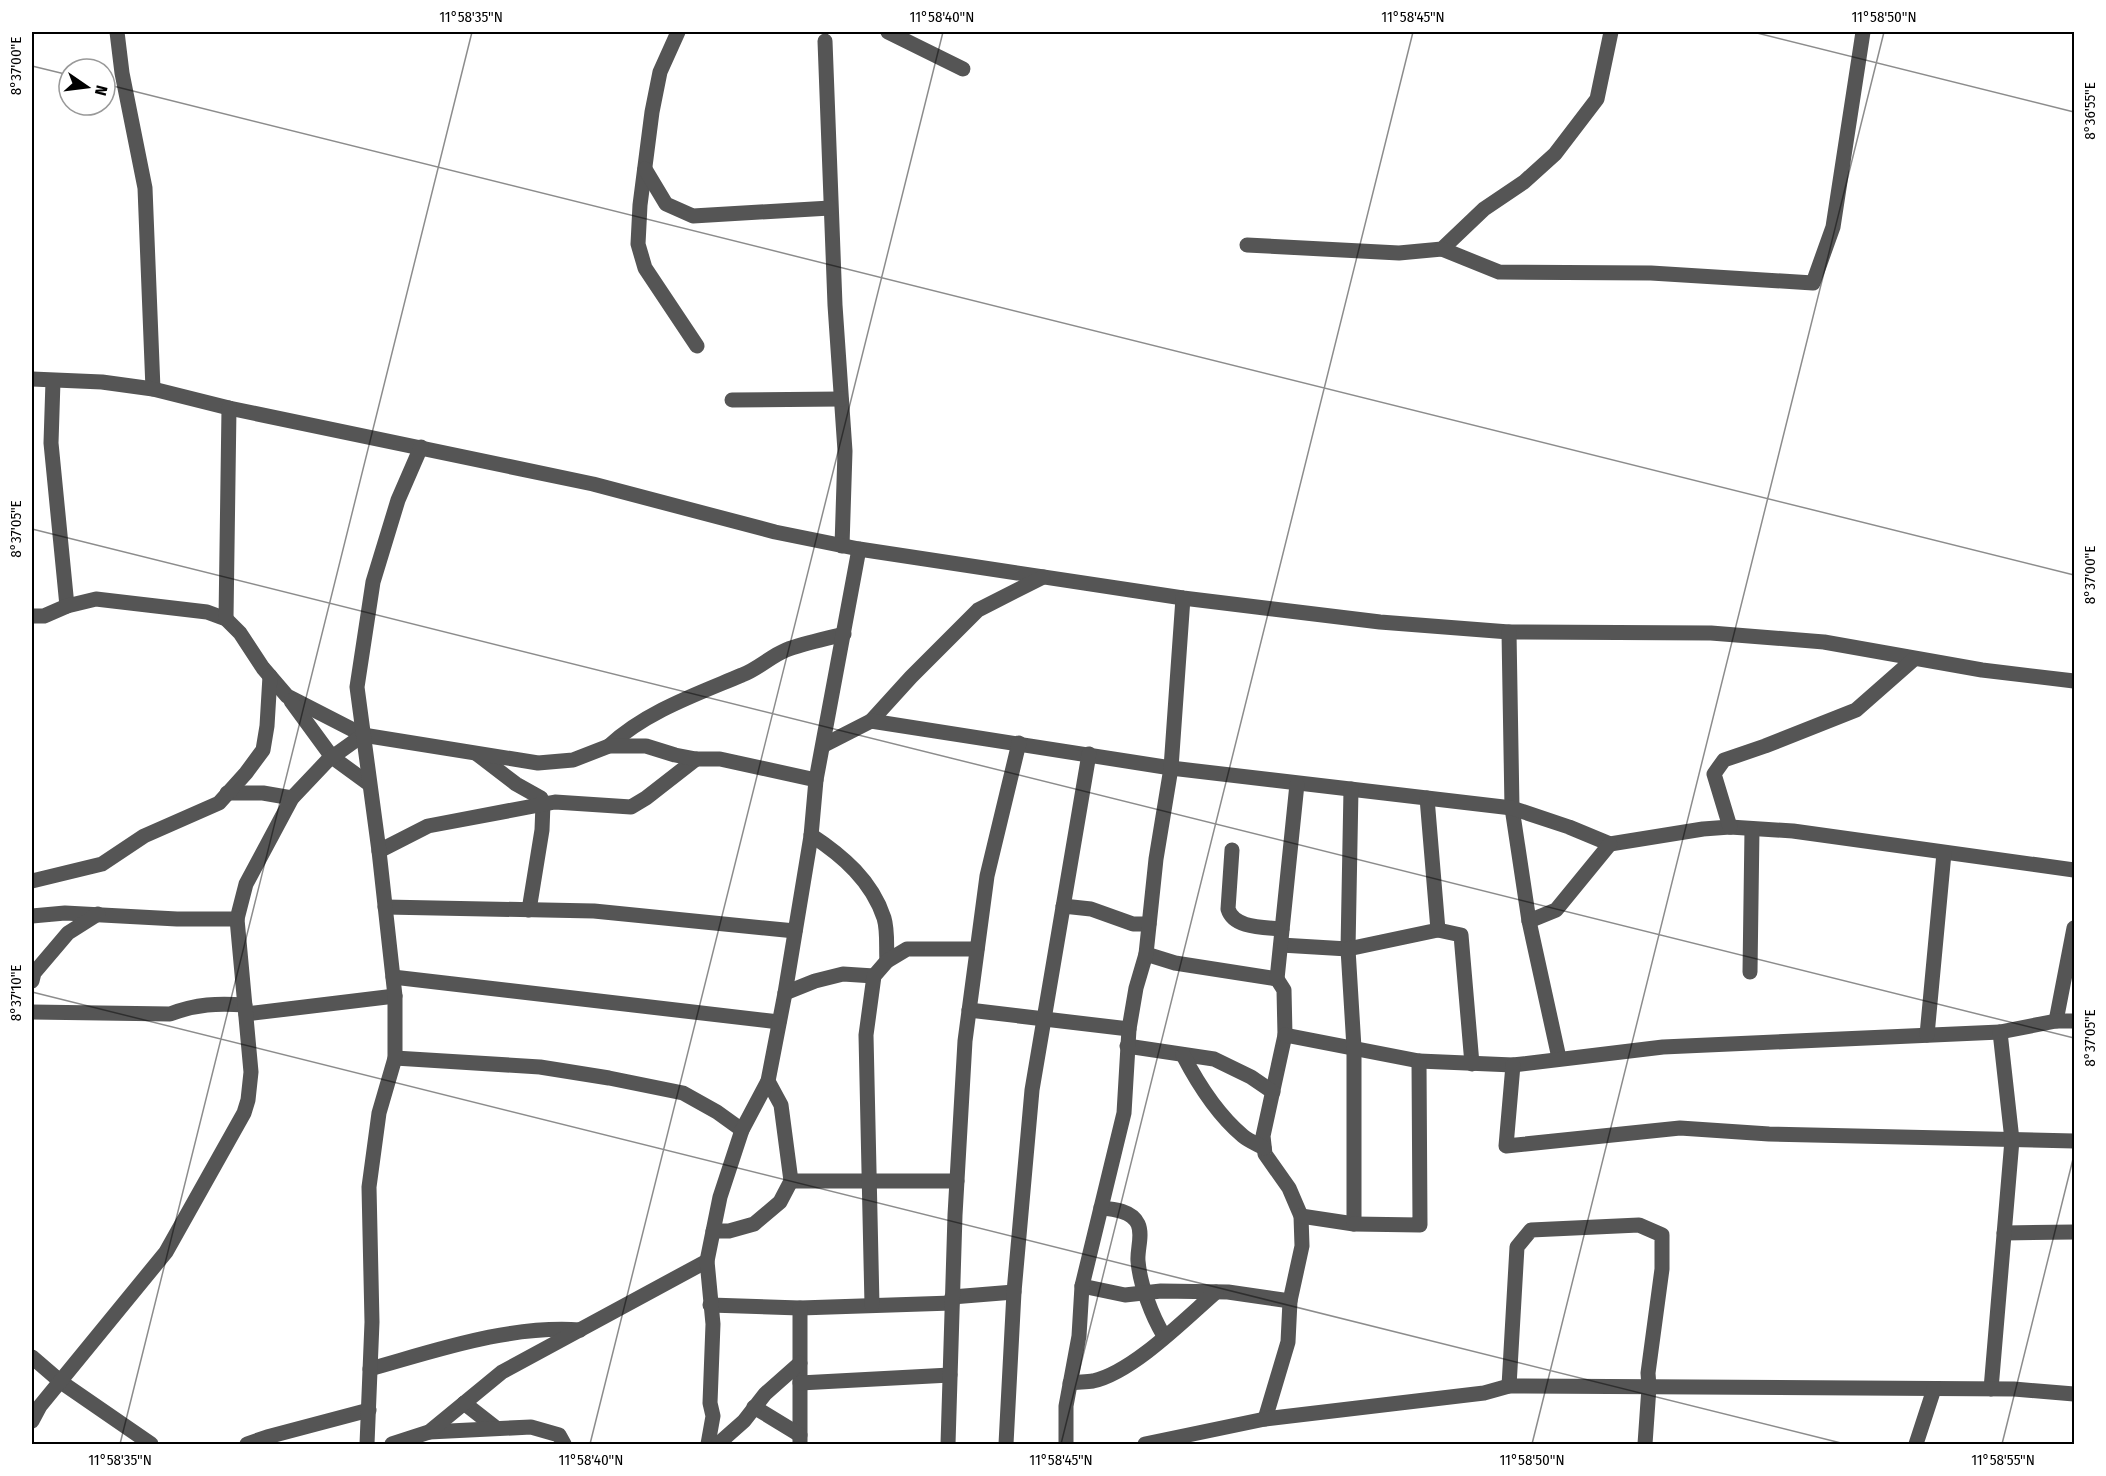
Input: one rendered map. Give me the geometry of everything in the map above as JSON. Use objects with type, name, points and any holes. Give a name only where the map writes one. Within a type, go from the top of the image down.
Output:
[{"type":"street","points":[[117,32],[124,84],[145,188],[153,389]]},
{"type":"street","points":[[678,32],[660,72],[652,112],[640,205],[638,244],[645,268],[697,346]]},
{"type":"street","points":[[888,32],[963,69]]},
{"type":"street","points":[[1442,249],[1484,209],[1524,182],[1555,154],[1597,99],[1611,32]]},
{"type":"street","points":[[1247,245],[1399,254],[1442,249],[1499,272],[1651,273],[1814,283],[1833,227],[1863,32]]},
{"type":"street","points":[[825,41],[830,208],[845,451],[842,546]]},
{"type":"street","points":[[645,169],[666,204],[693,216],[830,208]]},
{"type":"street","points":[[32,379],[102,382],[153,389],[229,408],[593,484],[775,532],[842,546],[1183,598],[1380,622],[1509,632],[1711,633],[1824,642],[1982,670],[2074,681]]},
{"type":"street","points":[[53,381],[51,443],[67,606]]},
{"type":"street","points":[[732,400],[841,399]]},
{"type":"street","points":[[226,619],[229,408]]},
{"type":"street","points":[[367,1444],[372,1322],[369,1187],[379,1113],[395,1058],[395,996],[386,907],[357,687],[373,582],[398,500],[421,447]]},
{"type":"street","points":[[708,1444],[713,1416],[710,1403],[713,1324],[707,1261],[720,1197],[742,1130],[768,1081],[811,835],[816,780],[859,549]]},
{"type":"street","points":[[824,745],[871,721],[910,676],[978,610],[1043,577]]},
{"type":"street","points":[[1066,1444],[1066,1406],[1079,1336],[1082,1286],[1124,1113],[1127,1046],[1136,988],[1146,954],[1156,859],[1172,768],[1183,598]]},
{"type":"street","points":[[32,616],[44,616],[67,606],[96,599],[207,612],[226,619],[240,633],[332,757],[369,784]]},
{"type":"street","points":[[1509,632],[1512,808],[1529,921],[1559,1058]]},
{"type":"street","points":[[609,746],[623,733],[663,711],[717,684],[744,674],[786,650],[843,634]]},
{"type":"street","points":[[1730,827],[1714,774],[1724,760],[1856,710],[1914,659]]},
{"type":"street","points":[[32,881],[102,864],[144,836],[219,803],[263,750],[270,676]]},
{"type":"street","points":[[287,696],[318,714],[363,735],[538,762],[573,760],[609,746],[646,746],[675,755],[696,759],[720,759],[816,780]]},
{"type":"street","points":[[871,721],[1172,768],[1512,808],[1569,827],[1610,844],[1703,829],[1730,827],[1793,831],[2074,870]]},
{"type":"street","points":[[34,1417],[166,1252],[244,1113],[248,1100],[250,1072],[237,919],[246,884],[292,798],[332,757],[363,735]]},
{"type":"street","points":[[948,1444],[957,1181],[965,1041],[987,876],[1019,743]]},
{"type":"street","points":[[474,752],[516,784],[541,798],[543,804],[542,830],[529,910]]},
{"type":"street","points":[[1006,1444],[1014,1292],[1032,1090],[1089,754]]},
{"type":"street","points":[[379,851],[428,826],[543,804],[555,802],[631,807],[696,759]]},
{"type":"street","points":[[1265,1419],[1288,1342],[1290,1301],[1302,1246],[1301,1216],[1289,1188],[1265,1154],[1263,1136],[1284,1035],[1284,990],[1277,979],[1297,784]]},
{"type":"street","points":[[1351,789],[1348,949],[1354,1048],[1354,1224]]},
{"type":"street","points":[[227,794],[263,793],[292,798]]},
{"type":"street","points":[[1427,798],[1438,930]]},
{"type":"street","points":[[1750,972],[1752,829]]},
{"type":"street","points":[[811,835],[830,847],[863,877],[884,919],[887,961]]},
{"type":"street","points":[[1529,921],[1557,910],[1610,844]]},
{"type":"street","points":[[1232,850],[1228,909],[1230,916],[1237,922],[1281,937],[1348,949],[1438,930],[1461,935],[1472,1064]]},
{"type":"street","points":[[1928,1035],[1944,853]]},
{"type":"street","points":[[1064,906],[1090,909],[1133,924],[1149,924]]},
{"type":"street","points":[[386,907],[594,911],[795,931]]},
{"type":"street","points":[[32,916],[65,913],[177,920],[237,919]]},
{"type":"street","points":[[32,981],[34,973],[68,933],[98,914]]},
{"type":"street","points":[[2056,1021],[2074,928]]},
{"type":"street","points":[[872,1305],[866,1035],[874,976],[887,961],[907,950],[977,949]]},
{"type":"street","points":[[1146,954],[1175,963],[1277,979]]},
{"type":"street","points":[[785,993],[815,981],[843,974],[874,976]]},
{"type":"street","points":[[393,977],[779,1022]]},
{"type":"street","points":[[32,1012],[170,1014],[189,1007],[217,1004],[245,1009],[395,996]]},
{"type":"street","points":[[969,1010],[1130,1029]]},
{"type":"street","points":[[1284,1035],[1419,1061],[1513,1065],[1663,1047],[2000,1032],[2056,1021],[2074,1021]]},
{"type":"street","points":[[1991,1389],[2012,1140],[2000,1032]]},
{"type":"street","points":[[1127,1046],[1214,1059],[1251,1077],[1273,1092]]},
{"type":"street","points":[[1183,1055],[1196,1081],[1222,1113],[1244,1136],[1264,1148]]},
{"type":"street","points":[[395,1058],[540,1067],[683,1093],[717,1112],[742,1130]]},
{"type":"street","points":[[1301,1216],[1354,1224],[1420,1225],[1419,1061]]},
{"type":"street","points":[[1513,1065],[1506,1146],[1680,1128],[1768,1134],[2074,1141]]},
{"type":"street","points":[[713,1231],[729,1231],[754,1224],[780,1202],[791,1181],[781,1106],[768,1081]]},
{"type":"street","points":[[791,1181],[957,1181]]},
{"type":"street","points":[[1101,1208],[1119,1210],[1132,1216],[1139,1225],[1138,1261],[1155,1321],[1164,1336]]},
{"type":"street","points":[[1509,1386],[1517,1247],[1531,1230],[1639,1225],[1662,1235],[1662,1269],[1650,1344],[1645,1444]]},
{"type":"street","points":[[2004,1233],[2074,1232]]},
{"type":"street","points":[[429,1432],[502,1372],[707,1261]]},
{"type":"street","points":[[1082,1286],[1125,1295],[1161,1291],[1228,1292],[1290,1301]]},
{"type":"street","points":[[710,1305],[800,1308],[872,1305],[952,1300],[1014,1292]]},
{"type":"street","points":[[1070,1383],[1094,1380],[1116,1372],[1164,1336],[1216,1292]]},
{"type":"street","points":[[800,1308],[800,1440]]},
{"type":"street","points":[[370,1369],[473,1341],[551,1328],[580,1330]]},
{"type":"street","points":[[32,1357],[61,1382],[151,1444]]},
{"type":"street","points":[[718,1444],[734,1439],[744,1421],[765,1394],[800,1363]]},
{"type":"street","points":[[800,1383],[950,1375]]},
{"type":"street","points":[[1145,1444],[1265,1419],[1484,1393],[1509,1386],[1991,1389],[2074,1395]]},
{"type":"street","points":[[1916,1444],[1934,1389]]},
{"type":"street","points":[[32,1393],[34,1417]]},
{"type":"street","points":[[464,1403],[496,1428]]},
{"type":"street","points":[[754,1407],[800,1440]]},
{"type":"street","points":[[247,1444],[369,1410]]},
{"type":"street","points":[[713,1416],[734,1439]]},
{"type":"street","points":[[392,1444],[429,1432],[531,1427],[559,1435],[564,1444]]}]
